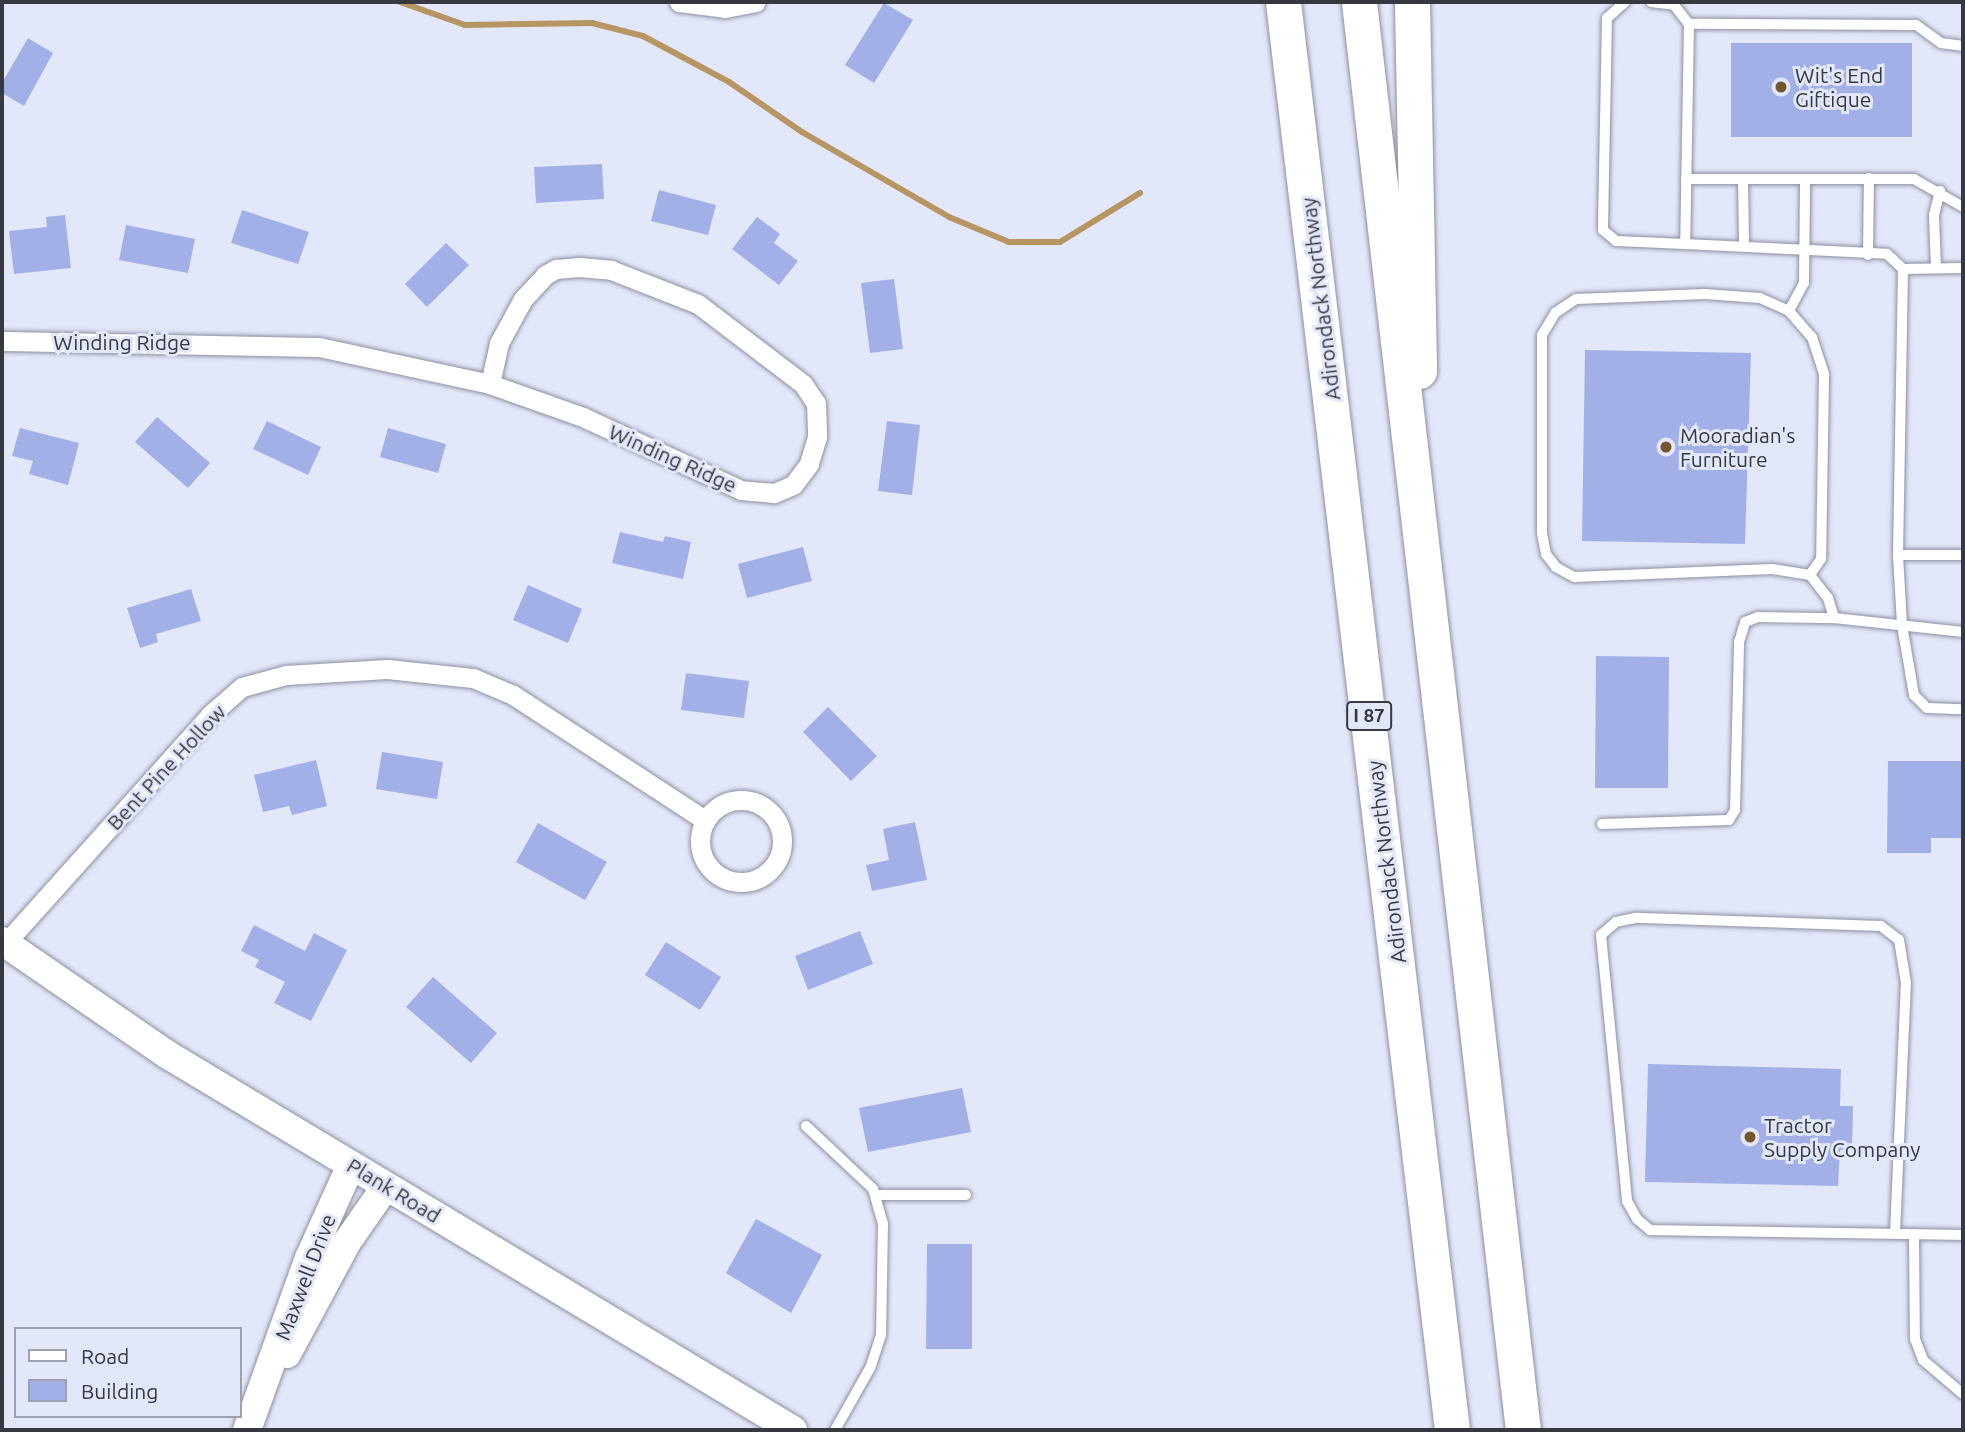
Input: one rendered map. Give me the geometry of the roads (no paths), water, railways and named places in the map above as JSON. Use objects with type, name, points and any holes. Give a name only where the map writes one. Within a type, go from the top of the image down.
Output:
[{"type":"highway","name":"Adirondack Northway","points":[[1283,2],[1452,1430]]},
{"type":"highway","points":[[1359,2],[1423,592],[1523,1430]]},
{"type":"highway","points":[[1412,2],[1423,592]]},
{"type":"street","points":[[679,2],[725,8],[755,2]]},
{"type":"street","name":"Winding Ridge","points":[[2,341],[318,347],[490,384],[583,417],[741,490],[774,493],[793,485],[808,464],[817,437],[816,403],[803,384],[747,337],[698,304],[611,270],[556,269],[545,275],[523,299],[499,343],[490,384]]},
{"type":"street","name":"Bent Pine Hollow","points":[[3,944],[209,715],[242,687],[286,675],[387,669],[473,678],[513,695],[706,821]]},
{"type":"street","points":[[738,800],[764,807],[780,828],[782,841],[774,866],[765,874],[742,882],[719,875],[703,857],[701,845],[706,821],[714,810],[738,800]]},
{"type":"street","name":"Plank Road","points":[[3,944],[168,1055],[793,1430]]},
{"type":"street","name":"Maxwell Drive","points":[[247,1430],[309,1258],[351,1165]]},
{"type":"street","name":"Maxwell Drive","points":[[263,1391],[299,1337],[347,1242],[386,1186]]},
{"type":"lane","points":[[1625,2],[1606,18],[1603,230],[1616,241],[1744,245],[1807,252],[1886,254],[1903,269],[1963,268]]},
{"type":"lane","points":[[1651,2],[1674,4],[1689,24],[1685,244]]},
{"type":"lane","points":[[1689,24],[1916,25],[1941,43],[1963,46]]},
{"type":"lane","points":[[1868,255],[1869,178]]},
{"type":"lane","points":[[1686,179],[1914,179],[1940,191],[1963,207]]},
{"type":"lane","points":[[1743,180],[1744,245]]},
{"type":"lane","points":[[1789,311],[1804,283],[1807,252],[1805,180]]},
{"type":"lane","points":[[1936,268],[1934,215],[1940,191]]},
{"type":"lane","points":[[1903,269],[1898,555],[1902,625],[1914,695],[1927,708],[1963,709]]},
{"type":"lane","points":[[1810,575],[1821,559],[1824,375],[1812,337],[1789,311],[1760,298],[1705,293],[1576,299],[1555,313],[1542,335],[1542,533],[1546,554],[1556,567],[1574,577],[1772,569],[1810,575],[1828,598],[1834,618]]},
{"type":"lane","points":[[1898,555],[1963,555]]},
{"type":"lane","points":[[1602,824],[1729,820],[1735,810],[1739,642],[1745,622],[1758,617],[1834,618],[1963,632]]},
{"type":"lane","points":[[1895,1233],[1906,983],[1899,940],[1881,926],[1635,918],[1616,922],[1601,935],[1627,1201],[1637,1219],[1650,1230],[1963,1235]]},
{"type":"lane","points":[[806,1126],[877,1195],[883,1223],[881,1335],[870,1368],[835,1430]]},
{"type":"lane","points":[[877,1195],[966,1195]]},
{"type":"lane","points":[[1914,1234],[1915,1339],[1923,1360],[1963,1394]]},
{"type":"waterway","points":[[400,2],[465,25],[592,23],[643,36],[729,82],[802,132],[949,217],[1009,242],[1060,242],[1140,193]]},
{"type":"place","name":"Wit's End Giftique","points":[[1781,87]]},
{"type":"place","name":"Mooradian's Furniture","points":[[1666,447]]},
{"type":"place","name":"Tractor Supply Company","points":[[1750,1137]]}]
